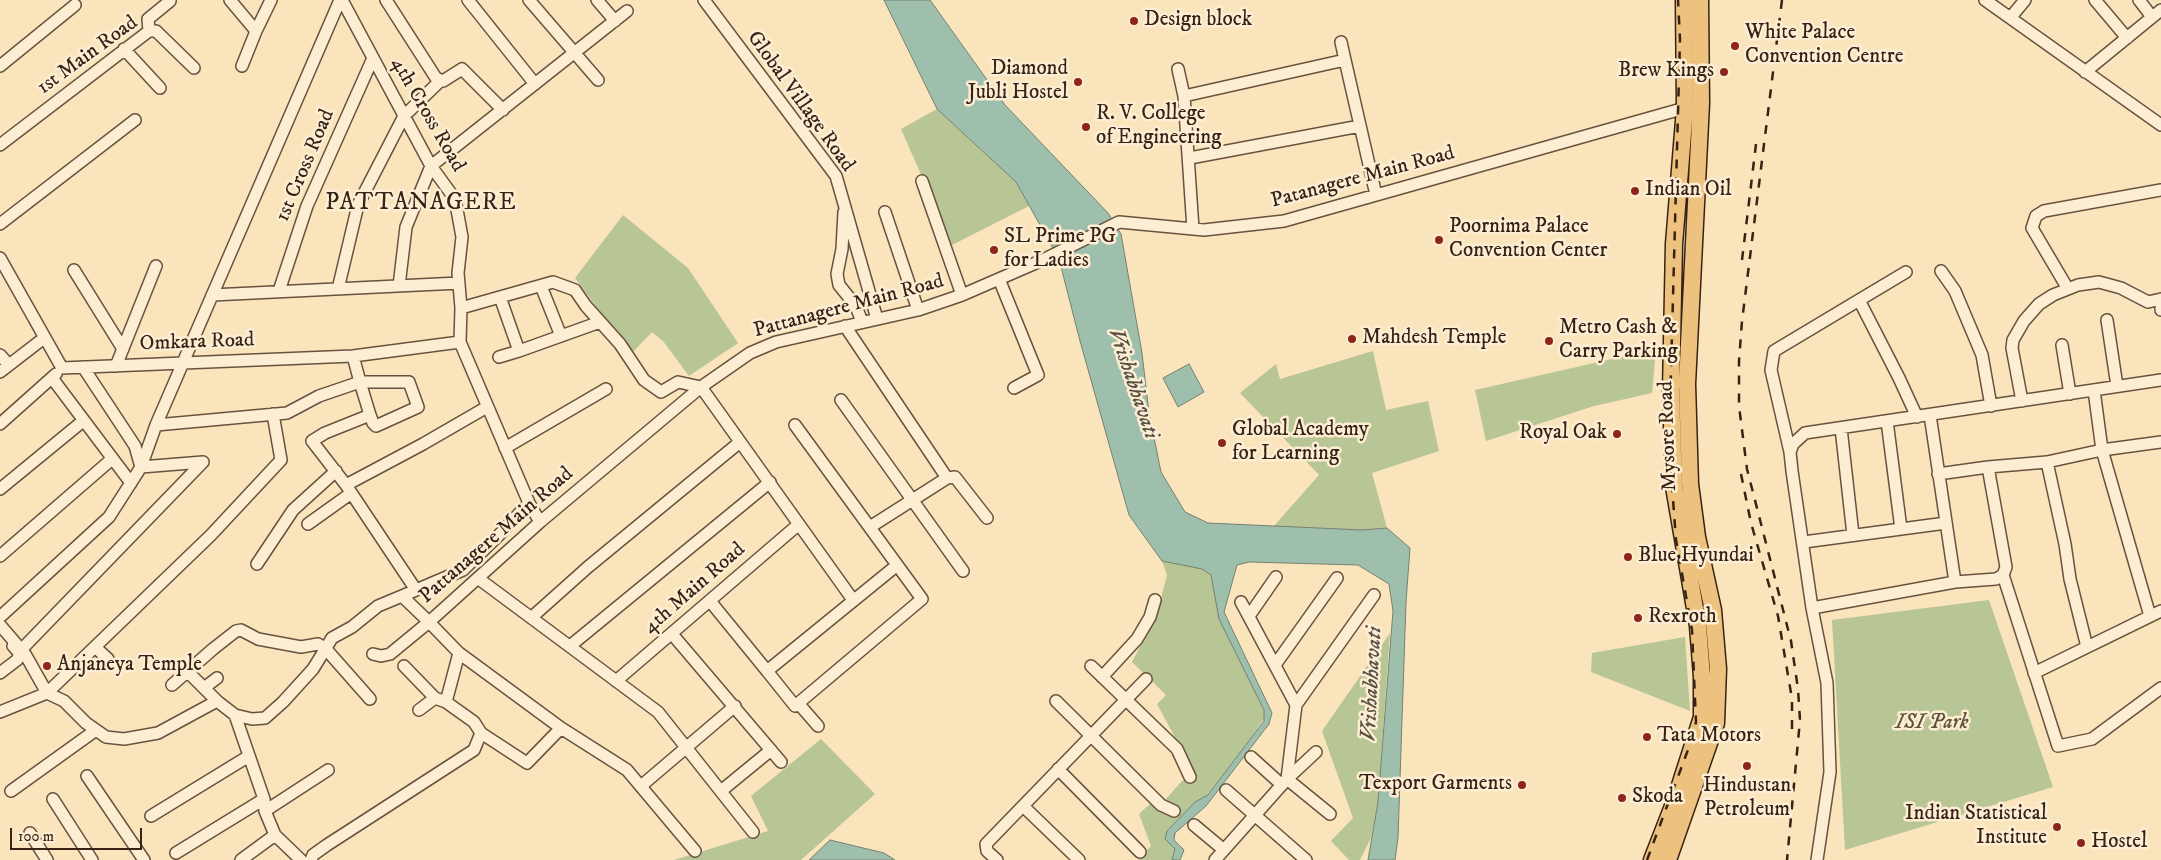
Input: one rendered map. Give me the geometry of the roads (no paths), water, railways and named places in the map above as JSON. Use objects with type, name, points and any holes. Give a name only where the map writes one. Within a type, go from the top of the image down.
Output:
[{"type":"highway","name":"Mysore Road","points":[[1652,860],[1675,801],[1702,717],[1702,676],[1698,626],[1674,487],[1671,391],[1674,244],[1685,108],[1684,0]]},
{"type":"highway","name":"Mysore Road","points":[[1668,860],[1716,723],[1718,669],[1713,610],[1697,536],[1690,484],[1688,404],[1693,246],[1701,103],[1700,0]]},
{"type":"street","points":[[230,0],[256,31]]},
{"type":"street","points":[[242,66],[256,31],[272,0]]},
{"type":"street","points":[[0,616],[109,517],[141,467],[182,362],[341,0]]},
{"type":"street","name":"4th Cross Road","points":[[341,0],[432,166],[455,199],[462,237],[459,283],[461,308],[460,342]]},
{"type":"street","points":[[386,0],[440,81]]},
{"type":"street","points":[[468,0],[535,84]]},
{"type":"street","points":[[529,0],[598,80]]},
{"type":"street","points":[[597,0],[615,20]]},
{"type":"street","name":"Global Village Road","points":[[704,0],[836,176],[877,319]]},
{"type":"street","points":[[1985,0],[2161,125]]},
{"type":"street","points":[[2011,17],[2025,0]]},
{"type":"street","points":[[2096,0],[2127,38]]},
{"type":"street","points":[[2085,72],[2156,14],[2139,0]]},
{"type":"street","points":[[148,31],[148,19],[170,1]]},
{"type":"street","points":[[0,66],[75,5]]},
{"type":"street","points":[[399,286],[406,227],[432,166],[627,11]]},
{"type":"street","name":"1st Main Road","points":[[0,145],[148,31],[156,31],[194,68]]},
{"type":"street","points":[[1340,42],[1376,195]]},
{"type":"street","points":[[124,49],[160,88]]},
{"type":"street","name":"1st Cross Road","points":[[279,292],[306,206],[373,58]]},
{"type":"street","points":[[1184,96],[1345,60]]},
{"type":"street","points":[[338,289],[358,205],[404,116],[440,81],[462,69],[503,110]]},
{"type":"street","points":[[1178,69],[1184,96],[1190,158],[1193,229]]},
{"type":"street","name":"Patanagere Main Road","points":[[1050,256],[1119,222],[1204,230],[1284,221],[1685,108]]},
{"type":"street","points":[[0,224],[135,120]]},
{"type":"street","points":[[1190,158],[1360,126]]},
{"type":"street","points":[[922,181],[962,295]]},
{"type":"street","points":[[2068,289],[2032,228],[2036,216],[2044,211],[2161,190]]},
{"type":"street","points":[[845,204],[842,249],[837,274],[838,285],[856,306],[862,322]]},
{"type":"street","points":[[885,212],[918,310]]},
{"type":"street","name":"Pattanagere Main Road","points":[[187,671],[217,701],[235,715],[252,719],[265,718],[283,702],[313,669],[332,638],[352,627],[378,606],[402,596],[429,622],[540,522],[700,387],[732,364],[776,342],[918,310],[999,280],[1050,256]]},
{"type":"street","points":[[0,258],[62,368],[0,424]]},
{"type":"street","points":[[116,366],[156,266]]},
{"type":"street","points":[[74,270],[123,349]]},
{"type":"street","points":[[1941,271],[1946,275],[1959,299],[1982,355],[1990,406]]},
{"type":"street","points":[[1817,860],[1830,772],[1827,683],[1812,608],[1790,452],[1771,370],[1774,350],[1906,272]]},
{"type":"street","points":[[999,280],[1038,375],[1014,388]]},
{"type":"street","points":[[461,308],[553,282],[575,290],[586,306],[620,344],[644,380],[661,392],[678,382],[700,387],[853,600]]},
{"type":"street","points":[[2022,401],[2012,340],[2024,321],[2039,304],[2053,295],[2078,285],[2100,282],[2121,288],[2148,302],[2161,299]]},
{"type":"street","points":[[212,295],[459,283]]},
{"type":"street","points":[[540,286],[561,336]]},
{"type":"street","points":[[500,297],[519,351]]},
{"type":"street","points":[[1859,300],[1917,417]]},
{"type":"street","points":[[2107,320],[2117,386]]},
{"type":"street","points":[[499,357],[600,322]]},
{"type":"street","points":[[845,326],[947,478]]},
{"type":"street","points":[[0,355],[4,368],[44,338]]},
{"type":"street","points":[[460,342],[529,503],[540,522]]},
{"type":"street","name":"Omkara Road","points":[[62,368],[353,356],[460,342]]},
{"type":"street","points":[[2062,345],[2070,394]]},
{"type":"street","points":[[156,425],[287,413],[319,396],[360,382],[409,382],[418,405],[416,409],[381,426],[376,426],[370,415],[360,382],[353,356]]},
{"type":"street","points":[[83,367],[135,446],[141,467]]},
{"type":"street","points":[[52,378],[131,483]]},
{"type":"street","points":[[1790,452],[1793,444],[1805,433],[2161,380]]},
{"type":"street","points":[[505,448],[606,389]]},
{"type":"street","points":[[2034,673],[2156,614],[2102,450],[2094,390]]},
{"type":"street","points":[[841,400],[963,571]]},
{"type":"street","points":[[308,524],[348,490],[487,407]]},
{"type":"street","points":[[0,712],[47,693],[211,534],[281,460],[273,414]]},
{"type":"street","points":[[370,415],[325,433],[312,441],[336,472],[416,590]]},
{"type":"street","points":[[1930,415],[1955,582]]},
{"type":"street","points":[[0,489],[83,420]]},
{"type":"street","points":[[1887,422],[1901,529]]},
{"type":"street","points":[[710,601],[795,706],[922,599],[896,566],[870,527],[795,425]]},
{"type":"street","points":[[1841,428],[1853,535]]},
{"type":"street","points":[[532,618],[588,567],[740,442]]},
{"type":"street","points":[[1938,474],[2047,462],[2102,450],[2161,442]]},
{"type":"street","points":[[0,556],[112,459]]},
{"type":"street","points":[[21,650],[203,462],[141,467]]},
{"type":"street","points":[[2047,462],[2065,544],[2070,579],[2087,647]]},
{"type":"street","points":[[1988,467],[2006,567],[2003,575],[2058,746],[2092,739],[2161,688]]},
{"type":"street","points":[[258,564],[293,510],[336,472]]},
{"type":"street","points":[[870,527],[947,478],[955,476],[987,518]]},
{"type":"street","points":[[570,646],[770,482]]},
{"type":"street","points":[[402,596],[463,570],[529,503]]},
{"type":"street","name":"4th Main Road","points":[[616,681],[798,524]]},
{"type":"street","points":[[1804,542],[1946,524]]},
{"type":"street","points":[[767,671],[896,566]]},
{"type":"street","points":[[1812,608],[1955,582],[1996,579],[2003,575]]},
{"type":"street","points":[[1248,616],[1276,577]]},
{"type":"street","points":[[1275,665],[1338,578]]},
{"type":"street","points":[[478,579],[658,712],[753,832]]},
{"type":"street","points":[[1284,782],[1296,705],[1374,594]]},
{"type":"street","points":[[1102,676],[1137,639],[1150,617],[1155,600]]},
{"type":"street","points":[[1241,602],[1296,705]]},
{"type":"street","points":[[373,654],[381,656],[390,654],[429,622],[459,653],[561,728],[627,770],[695,851]]},
{"type":"street","points":[[0,625],[21,650],[47,693],[64,701],[86,723],[106,737],[124,739],[158,733],[217,701]]},
{"type":"street","points":[[172,685],[236,631],[242,630],[265,640],[301,648],[318,644],[325,648],[370,699]]},
{"type":"street","points":[[0,633],[20,654],[12,665],[0,673]]},
{"type":"street","points":[[672,634],[781,762]]},
{"type":"street","points":[[94,647],[108,659]]},
{"type":"street","points":[[419,710],[440,700],[459,653]]},
{"type":"street","points":[[404,666],[440,700],[474,722],[481,733],[527,763],[561,728]]},
{"type":"street","points":[[1091,666],[1177,749],[1190,777]]},
{"type":"street","points":[[204,688],[216,678]]},
{"type":"street","points":[[997,860],[988,851],[986,844],[1146,679]]},
{"type":"street","points":[[1056,701],[1161,806],[1174,810]]},
{"type":"street","points":[[798,703],[818,726]]},
{"type":"street","points":[[641,786],[735,706]]},
{"type":"street","points":[[235,715],[275,835],[301,860]]},
{"type":"street","points":[[11,791],[96,730]]},
{"type":"street","points":[[310,860],[313,855],[327,845],[474,750],[481,733]]},
{"type":"street","points":[[720,791],[771,750]]},
{"type":"street","points":[[1215,860],[1284,782],[1316,752]]},
{"type":"street","points":[[151,816],[249,756]]},
{"type":"street","points":[[1251,757],[1330,814]]},
{"type":"street","points":[[1058,769],[1140,852]]},
{"type":"street","points":[[176,853],[328,770]]},
{"type":"street","points":[[87,776],[144,860]]},
{"type":"street","points":[[1226,790],[1306,860]]},
{"type":"street","points":[[53,799],[92,860]]},
{"type":"street","points":[[1023,806],[1079,860]]},
{"type":"street","points":[[1194,825],[1224,850]]},
{"type":"street","points":[[30,833],[46,860]]},
{"type":"street","points":[[241,860],[275,835]]},
{"type":"water","name":"Vrishabhavati","points":[[884,0],[930,0],[1005,105],[1108,213],[1121,234],[1142,353],[1149,413],[1161,472],[1185,512],[1208,523],[1362,530],[1387,528],[1410,548],[1406,602],[1398,838],[1395,860],[1368,860],[1378,802],[1393,611],[1389,584],[1358,565],[1249,562],[1237,565],[1224,612],[1272,713],[1269,724],[1206,806],[1175,833],[1174,840],[1184,850],[1180,860],[1172,860],[1175,849],[1165,839],[1167,831],[1195,802],[1208,795],[1264,721],[1264,710],[1219,619],[1211,575],[1202,569],[1162,561],[1129,515],[1059,259],[1016,182],[937,109]]},
{"type":"water","points":[[1189,364],[1204,392],[1178,407],[1163,378]]},
{"type":"water","points":[[830,840],[884,853],[895,860],[809,860]]},
{"type":"railway","points":[[1647,860],[1692,739],[1696,722],[1692,630],[1676,540],[1669,445],[1680,39],[1678,0]]},
{"type":"railway","points":[[1782,0],[1742,321],[1739,361],[1739,406],[1747,469],[1791,641],[1798,689],[1800,720],[1787,860]]},
{"type":"railway","points":[[1742,260],[1756,144]]},
{"type":"railway","points":[[1741,474],[1751,523],[1778,616],[1792,699],[1792,738]]},
{"type":"place","name":"Design block","points":[[1134,21]]},
{"type":"place","name":"White Palace Convention Centre","points":[[1735,46]]},
{"type":"place","name":"Brew Kings","points":[[1724,72]]},
{"type":"place","name":"Diamond Jubli Hostel","points":[[1078,82]]},
{"type":"place","name":"R. V. College of Engineering","points":[[1086,127]]},
{"type":"place","name":"Indian Oil","points":[[1635,191]]},
{"type":"place","name":"Poornima Palace Convention Center","points":[[1439,240]]},
{"type":"place","name":"SL Prime PG for Ladies","points":[[994,250]]},
{"type":"place","name":"Mahdesh Temple","points":[[1352,339]]},
{"type":"place","name":"Metro Cash & Carry Parking","points":[[1549,341]]},
{"type":"place","name":"Royal Oak","points":[[1617,434]]},
{"type":"place","name":"Global Academy for Learning","points":[[1222,443]]},
{"type":"place","name":"Blue Hyundai","points":[[1628,557]]},
{"type":"place","name":"Rexroth","points":[[1638,618]]},
{"type":"place","name":"Anjaneya Temple","points":[[47,666]]},
{"type":"place","name":"Tata Motors","points":[[1647,737]]},
{"type":"place","name":"Hindustan Petroleum","points":[[1747,766]]},
{"type":"place","name":"Texport Garments","points":[[1522,785]]},
{"type":"place","name":"Skoda","points":[[1622,798]]},
{"type":"place","name":"Indian Statistical Institute","points":[[2057,827]]},
{"type":"place","name":"Hostel","points":[[2081,843]]},
{"type":"district","name":"PATTANAGERE","points":[[421,204]]},
{"type":"park label","name":"ISI Park","points":[[1932,724]]}]
